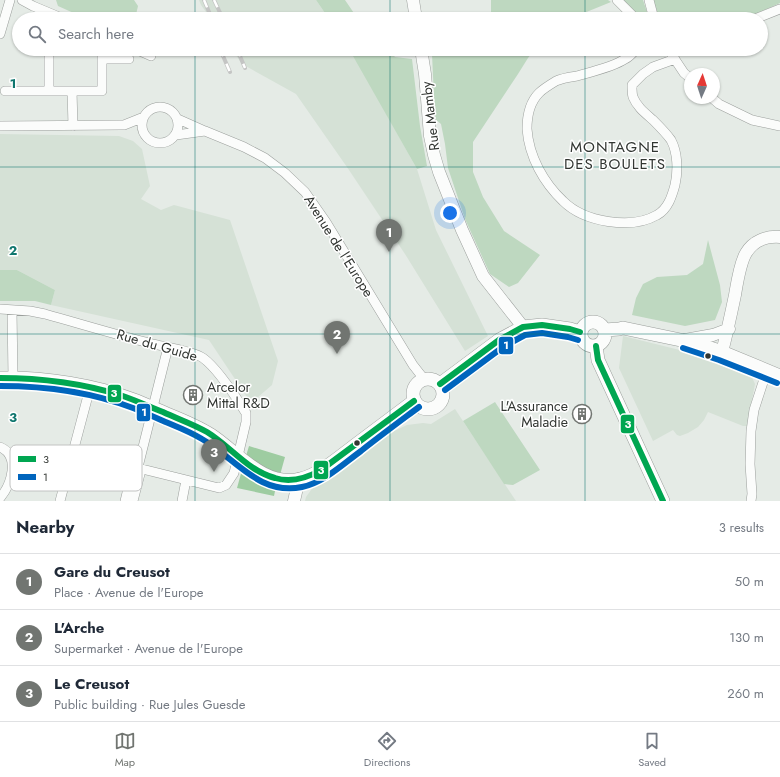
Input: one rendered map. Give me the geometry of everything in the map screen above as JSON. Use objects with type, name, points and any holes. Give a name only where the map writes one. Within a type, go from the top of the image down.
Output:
[{"type":"main road","points":[[592,321],[600,323],[605,330],[605,338],[596,346],[584,343],[580,332],[584,325],[592,321]]},
{"type":"main road","points":[[443,382],[433,379],[424,379],[420,381],[414,388],[414,401],[425,409],[438,406],[443,398],[443,382],[499,340],[523,327],[542,326],[570,329],[580,332]]},
{"type":"main road","points":[[605,330],[619,330],[623,328],[685,340],[722,352],[780,376]]},
{"type":"main road","points":[[596,346],[598,360],[663,501]]},
{"type":"main road","points":[[6,378],[76,385],[137,401],[209,433],[251,466],[264,474],[287,480],[300,479],[313,475],[414,401]]},
{"type":"street","points":[[0,34],[10,0]]},
{"type":"street","points":[[22,0],[47,12]]},
{"type":"street","points":[[412,0],[415,12]]},
{"type":"street","points":[[616,0],[629,12]]},
{"type":"street","points":[[649,0],[652,12]]},
{"type":"street","points":[[768,14],[780,9]]},
{"type":"street","points":[[49,56],[49,91]]},
{"type":"street","name":"Rue Mamby","points":[[422,56],[430,136],[439,172],[462,230],[483,276],[523,327]]},
{"type":"street","points":[[629,56],[612,65],[578,76],[557,80],[538,93],[530,106],[527,121],[531,152],[545,179],[563,202],[579,212],[599,220],[618,223],[642,221],[657,215],[665,209],[668,204],[675,184],[677,172],[676,155],[671,140],[638,105],[632,96],[632,85],[643,74],[653,67],[674,59]]},
{"type":"street","points":[[672,56],[684,73]]},
{"type":"street","points":[[5,91],[102,91],[102,59],[129,59]]},
{"type":"street","points":[[72,91],[73,126]]},
{"type":"street","points":[[719,104],[752,120],[780,126]]},
{"type":"street","points":[[124,125],[144,134],[155,143],[161,143],[171,140],[176,135],[179,124],[178,119],[172,110],[167,108],[156,107],[151,109],[144,117],[142,125],[144,134]]},
{"type":"street","points":[[0,126],[124,125],[144,117]]},
{"type":"street","name":"Avenue de l'Europe","points":[[178,119],[244,147],[265,158],[285,173],[305,192],[326,222],[412,365],[424,379]]},
{"type":"street","points":[[176,135],[205,131]]},
{"type":"street","points":[[722,352],[729,329],[740,274],[746,254],[754,244],[759,241],[773,237],[780,237]]},
{"type":"street","name":"Rue du Guide","points":[[0,309],[30,311],[45,314],[194,354],[209,362],[246,413],[239,457],[234,473],[226,485],[219,488],[142,469]]},
{"type":"street","points":[[6,378],[12,310]]},
{"type":"street","points":[[685,340],[714,335],[729,329]]},
{"type":"street","points":[[142,452],[168,347]]},
{"type":"street","points":[[752,501],[750,464],[751,431],[754,410],[767,370]]},
{"type":"street","points":[[75,445],[90,388]]},
{"type":"street","points":[[0,498],[8,485],[10,478]]},
{"type":"street","points":[[294,501],[300,479]]},
{"type":"street","points":[[182,501],[186,480]]},
{"type":"street","points":[[60,501],[63,491]]},
{"type":"street","points":[[125,501],[127,491]]},
{"type":"street","points":[[133,501],[136,491]]},
{"type":"shaded area","points":[[56,0],[134,0],[138,6],[137,12],[71,12],[58,6]]},
{"type":"shaded area","points":[[199,0],[316,0],[324,12],[206,12]]},
{"type":"shaded area","points":[[316,0],[345,0],[353,12],[324,12]]},
{"type":"shaded area","points":[[491,0],[608,0],[611,2],[586,12],[491,12]]},
{"type":"shaded area","points":[[623,0],[643,0],[647,12],[636,12]]},
{"type":"shaded area","points":[[653,0],[780,0],[780,3],[760,12],[657,12]]},
{"type":"shaded area","points":[[237,56],[354,56],[417,169],[436,230],[488,336],[465,351],[405,254],[296,94],[242,64]]},
{"type":"shaded area","points":[[353,56],[394,56],[412,59],[420,126],[427,166],[417,169]]},
{"type":"shaded area","points":[[432,56],[530,56],[473,142],[473,172],[483,197],[504,231],[540,255],[518,283],[509,287],[490,274],[465,219],[448,168],[441,124],[435,119]]},
{"type":"shaded area","points":[[0,134],[119,136],[133,141],[142,149],[150,186],[141,199],[161,210],[174,205],[230,220],[278,361],[272,385],[251,403],[209,340],[51,305],[55,290],[17,270],[0,270]]},
{"type":"shaded area","points":[[708,240],[720,285],[722,302],[715,320],[685,326],[632,315],[636,298],[643,284],[657,277],[687,275],[703,264]]},
{"type":"shaded area","points":[[0,270],[17,270],[55,290],[51,305],[35,301],[0,301]]},
{"type":"shaded area","points":[[623,336],[696,354],[750,373],[755,384],[747,426],[743,426],[708,412],[698,427],[688,433],[680,436],[673,430],[653,441],[619,368]]},
{"type":"shaded area","points":[[495,402],[540,470],[513,485],[504,484],[463,421]]},
{"type":"shaded area","points":[[455,409],[516,501],[305,501],[306,497],[316,483],[379,438],[407,425],[423,423],[431,424]]},
{"type":"shaded area","points":[[249,446],[285,457],[280,475],[271,473],[246,456]]},
{"type":"shaded area","points":[[242,470],[276,486],[274,496],[237,488]]},
{"type":"railway","points":[[204,0],[209,12]]},
{"type":"railway","points":[[214,0],[220,12]]},
{"type":"railway","points":[[223,56],[230,72]]},
{"type":"railway","points":[[240,56],[245,68]]},
{"type":"transit line","name":"3","points":[[440,384],[499,340],[523,327],[542,325],[580,332]]},
{"type":"transit line","name":"1","points":[[445,390],[503,347],[525,335],[542,333],[578,340]]},
{"type":"transit line","name":"3","points":[[596,346],[598,360],[663,501]]},
{"type":"transit line","name":"1","points":[[683,348],[719,360],[777,383]]},
{"type":"transit line","name":"3","points":[[0,378],[61,382],[91,387],[126,397],[202,429],[256,470],[265,475],[287,480],[299,479],[321,470],[414,401]]},
{"type":"transit line","name":"1","points":[[0,386],[34,387],[68,391],[117,402],[197,436],[214,447],[248,474],[260,481],[273,486],[287,488],[310,485],[326,477],[419,407]]},
{"type":"place","name":"Gare du Creusot","points":[[389,252]]},
{"type":"place","name":"L'Arche","points":[[337,354]]},
{"type":"place","name":"Arcelor Mittal R&D","points":[[193,395]]},
{"type":"place","name":"L'Assurance Maladie","points":[[582,414]]},
{"type":"place","name":"Le Creusot","points":[[214,472]]},
{"type":"district","name":"MONTAGNE DES BOULETS","points":[[615,156]]}]
